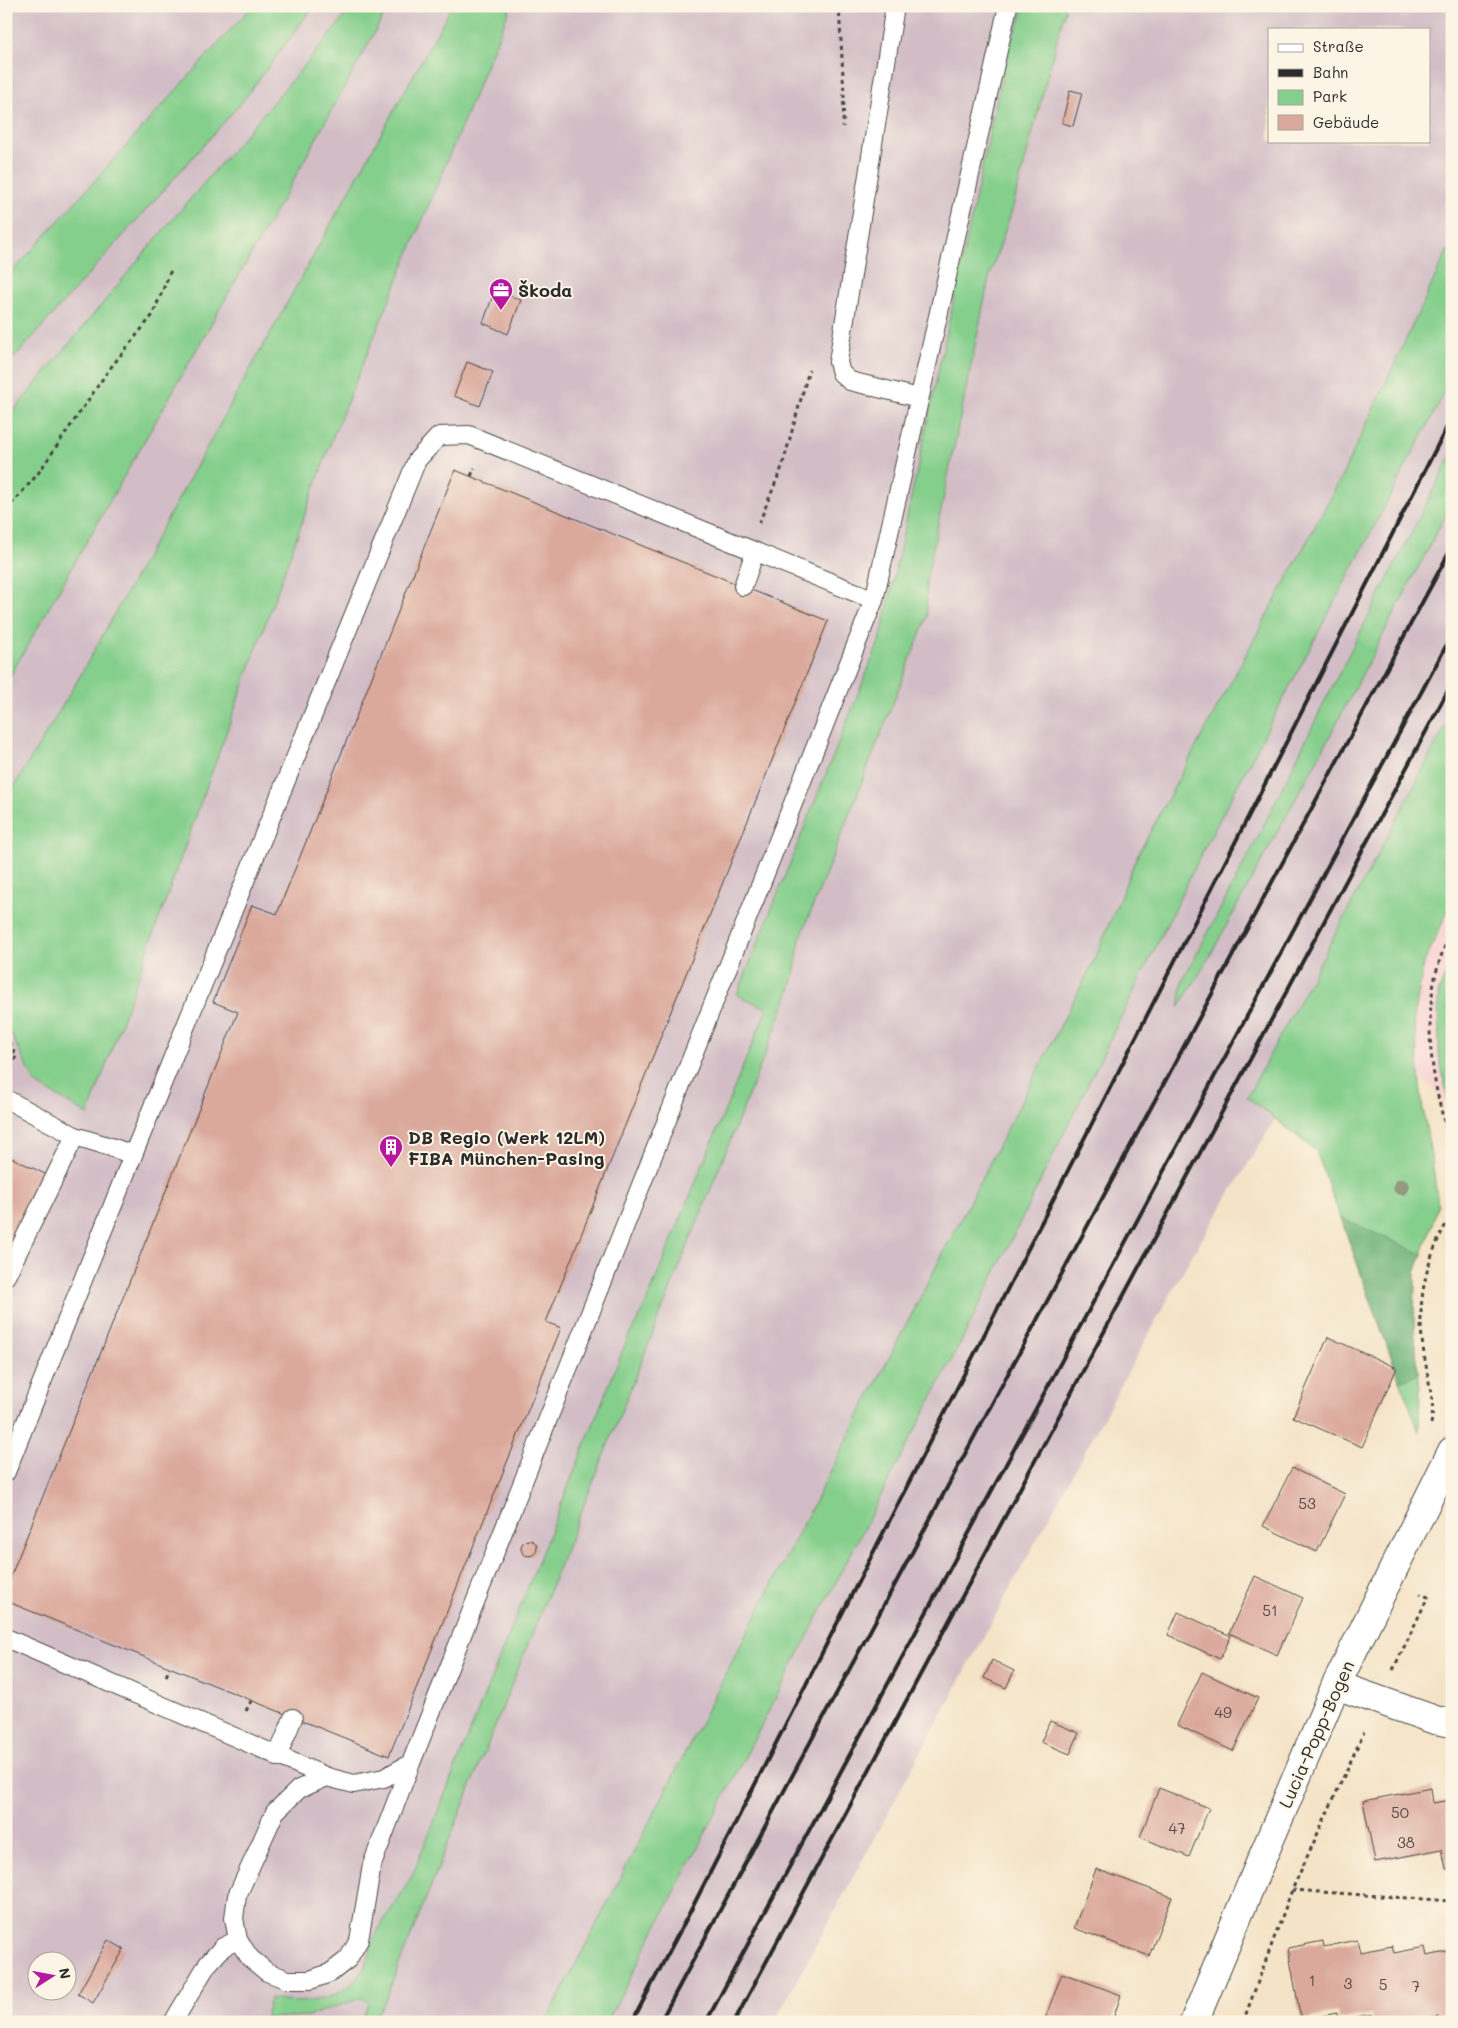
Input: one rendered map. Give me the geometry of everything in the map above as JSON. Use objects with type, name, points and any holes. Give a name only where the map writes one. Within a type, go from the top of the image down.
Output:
[{"type":"street","name":"Lucia-Popp-Bogen","points":[[1194,2022],[1256,1870],[1336,1685],[1452,1452]]},
{"type":"street","points":[[1336,1685],[1435,1720],[1452,1723]]},
{"type":"lane","points":[[895,6],[838,362],[841,373],[850,381],[919,398]]},
{"type":"lane","points":[[327,1777],[299,1790],[275,1812],[237,1896],[234,1918],[238,1940],[250,1958],[267,1972],[288,1980],[310,1980],[330,1972],[348,1959],[359,1940],[372,1865],[411,1763],[874,600],[1008,6]]},
{"type":"lane","points":[[6,1472],[133,1155],[418,460],[439,436],[468,436],[874,600]]},
{"type":"lane","points":[[743,586],[752,551]]},
{"type":"lane","points":[[6,1099],[75,1136],[133,1155]]},
{"type":"lane","points":[[6,1276],[75,1136]]},
{"type":"lane","points":[[6,1638],[277,1757],[327,1777],[354,1784],[384,1778],[411,1763]]},
{"type":"lane","points":[[277,1757],[293,1718]]},
{"type":"lane","points":[[174,2022],[207,1965],[223,1947],[238,1940]]},
{"type":"path","points":[[839,6],[844,93],[843,130]]},
{"type":"path","points":[[6,510],[37,475],[108,371],[152,316],[172,270]]},
{"type":"path","points":[[752,551],[782,466],[811,361]]},
{"type":"path","points":[[1452,930],[1444,944],[1433,985],[1430,1028],[1433,1075],[1452,1146]]},
{"type":"path","points":[[6,1035],[16,1056],[10,1073]]},
{"type":"path","points":[[1243,2022],[1292,1890],[1428,1597],[1388,1581]]},
{"type":"path","points":[[1292,1890],[1452,1902]]},
{"type":"shaded area","points":[[6,6],[1452,6],[1452,803],[1347,1001],[1187,1264],[774,2022],[6,2022]]},
{"type":"shaded area","points":[[1452,803],[1452,1109],[1347,1001]]},
{"type":"green space","points":[[252,6],[314,6],[242,102],[6,367],[6,279]]},
{"type":"green space","points":[[353,6],[389,6],[294,179],[6,683],[6,420]]},
{"type":"green space","points":[[452,6],[511,6],[334,434],[88,1115],[35,1083],[6,1024],[6,800],[76,683]]},
{"type":"green space","points":[[1025,6],[1066,6],[1012,210],[989,278],[926,582],[927,617],[800,939],[793,980],[787,999],[383,2005],[371,2022],[360,2022],[369,2003],[362,1998],[308,2016],[264,2018],[270,1999],[299,2002],[314,2001],[327,1998],[351,1984],[361,1974],[368,1960],[374,1938],[412,1876],[629,1335],[642,1313],[767,1008],[737,995],[881,637],[1006,57]]},
{"type":"green space","points":[[1452,241],[1452,379],[1203,851],[962,1340],[607,2022],[546,2022],[1094,961],[1136,858],[1340,480]]},
{"type":"green space","points":[[1452,454],[1452,503],[1322,751],[1206,963],[1179,1007],[1183,980],[1253,847],[1332,687]]},
{"type":"green space","points":[[1452,714],[1452,902],[1424,963],[1414,1018],[1422,1103],[1438,1204],[1415,1273],[1414,1329],[1420,1389],[1419,1432],[1316,1151],[1247,1097]]},
{"type":"green space","points":[[1452,957],[1452,1109],[1449,1105],[1439,1056],[1438,993]]},
{"type":"green space","points":[[1341,1218],[1422,1254],[1415,1273],[1414,1329],[1418,1374],[1400,1381]]},
{"type":"building","points":[[1070,90],[1082,93],[1073,126],[1062,123]]},
{"type":"building","points":[[495,290],[521,300],[508,334],[483,323]]},
{"type":"building","points":[[467,362],[493,372],[480,406],[454,396]]},
{"type":"building","name":"DB Regio (Werk 12LM) FIBA München-Pasing","points":[[455,470],[828,621],[546,1322],[561,1328],[389,1756],[6,1601],[6,1588],[238,1012],[213,1002],[252,905],[277,914]]},
{"type":"building","points":[[6,1155],[47,1175],[6,1257]]},
{"type":"building","points":[[1328,1337],[1397,1368],[1362,1447],[1293,1417]]},
{"type":"building","points":[[1292,1468],[1345,1494],[1317,1552],[1263,1526]]},
{"type":"building","points":[[529,1540],[535,1542],[537,1548],[535,1554],[529,1556],[523,1554],[521,1548],[523,1542]]},
{"type":"building","points":[[1255,1576],[1303,1598],[1277,1655],[1229,1633]]},
{"type":"building","points":[[1178,1612],[1231,1636],[1220,1659],[1168,1635]]},
{"type":"building","points":[[992,1660],[1014,1671],[1006,1688],[984,1678]]},
{"type":"building","points":[[1202,1672],[1258,1698],[1233,1751],[1177,1725]]},
{"type":"building","points":[[1050,1721],[1079,1733],[1070,1754],[1041,1742]]},
{"type":"building","points":[[1159,1788],[1209,1808],[1189,1857],[1140,1837]]},
{"type":"building","points":[[1431,1788],[1433,1803],[1452,1800],[1452,1868],[1446,1869],[1442,1849],[1375,1862],[1363,1801]]},
{"type":"building","points":[[1096,1869],[1172,1897],[1149,1956],[1074,1928]]},
{"type":"building","points":[[108,1940],[124,1949],[93,2003],[78,1994]]},
{"type":"building","points":[[1357,1940],[1360,1952],[1392,1946],[1394,1953],[1425,1947],[1427,1956],[1452,1951],[1452,2022],[1439,2022],[1438,2017],[1407,2022],[1406,2017],[1373,2022],[1372,2014],[1338,2020],[1337,2013],[1301,2020],[1288,1948],[1323,1941],[1324,1947]]},
{"type":"building","points":[[1062,1973],[1121,1995],[1112,2022],[1044,2022]]},
{"type":"railway","points":[[632,2022],[692,1908],[1452,417]]},
{"type":"railway","points":[[660,2022],[1452,547]]},
{"type":"railway","points":[[706,2022],[1452,635]]},
{"type":"railway","points":[[734,2022],[1452,683]]},
{"type":"place","name":"Škoda","points":[[501,311]]},
{"type":"place","name":"DB Regio (Werk 12LM) FIBA München-Pasing","points":[[391,1168]]}]
